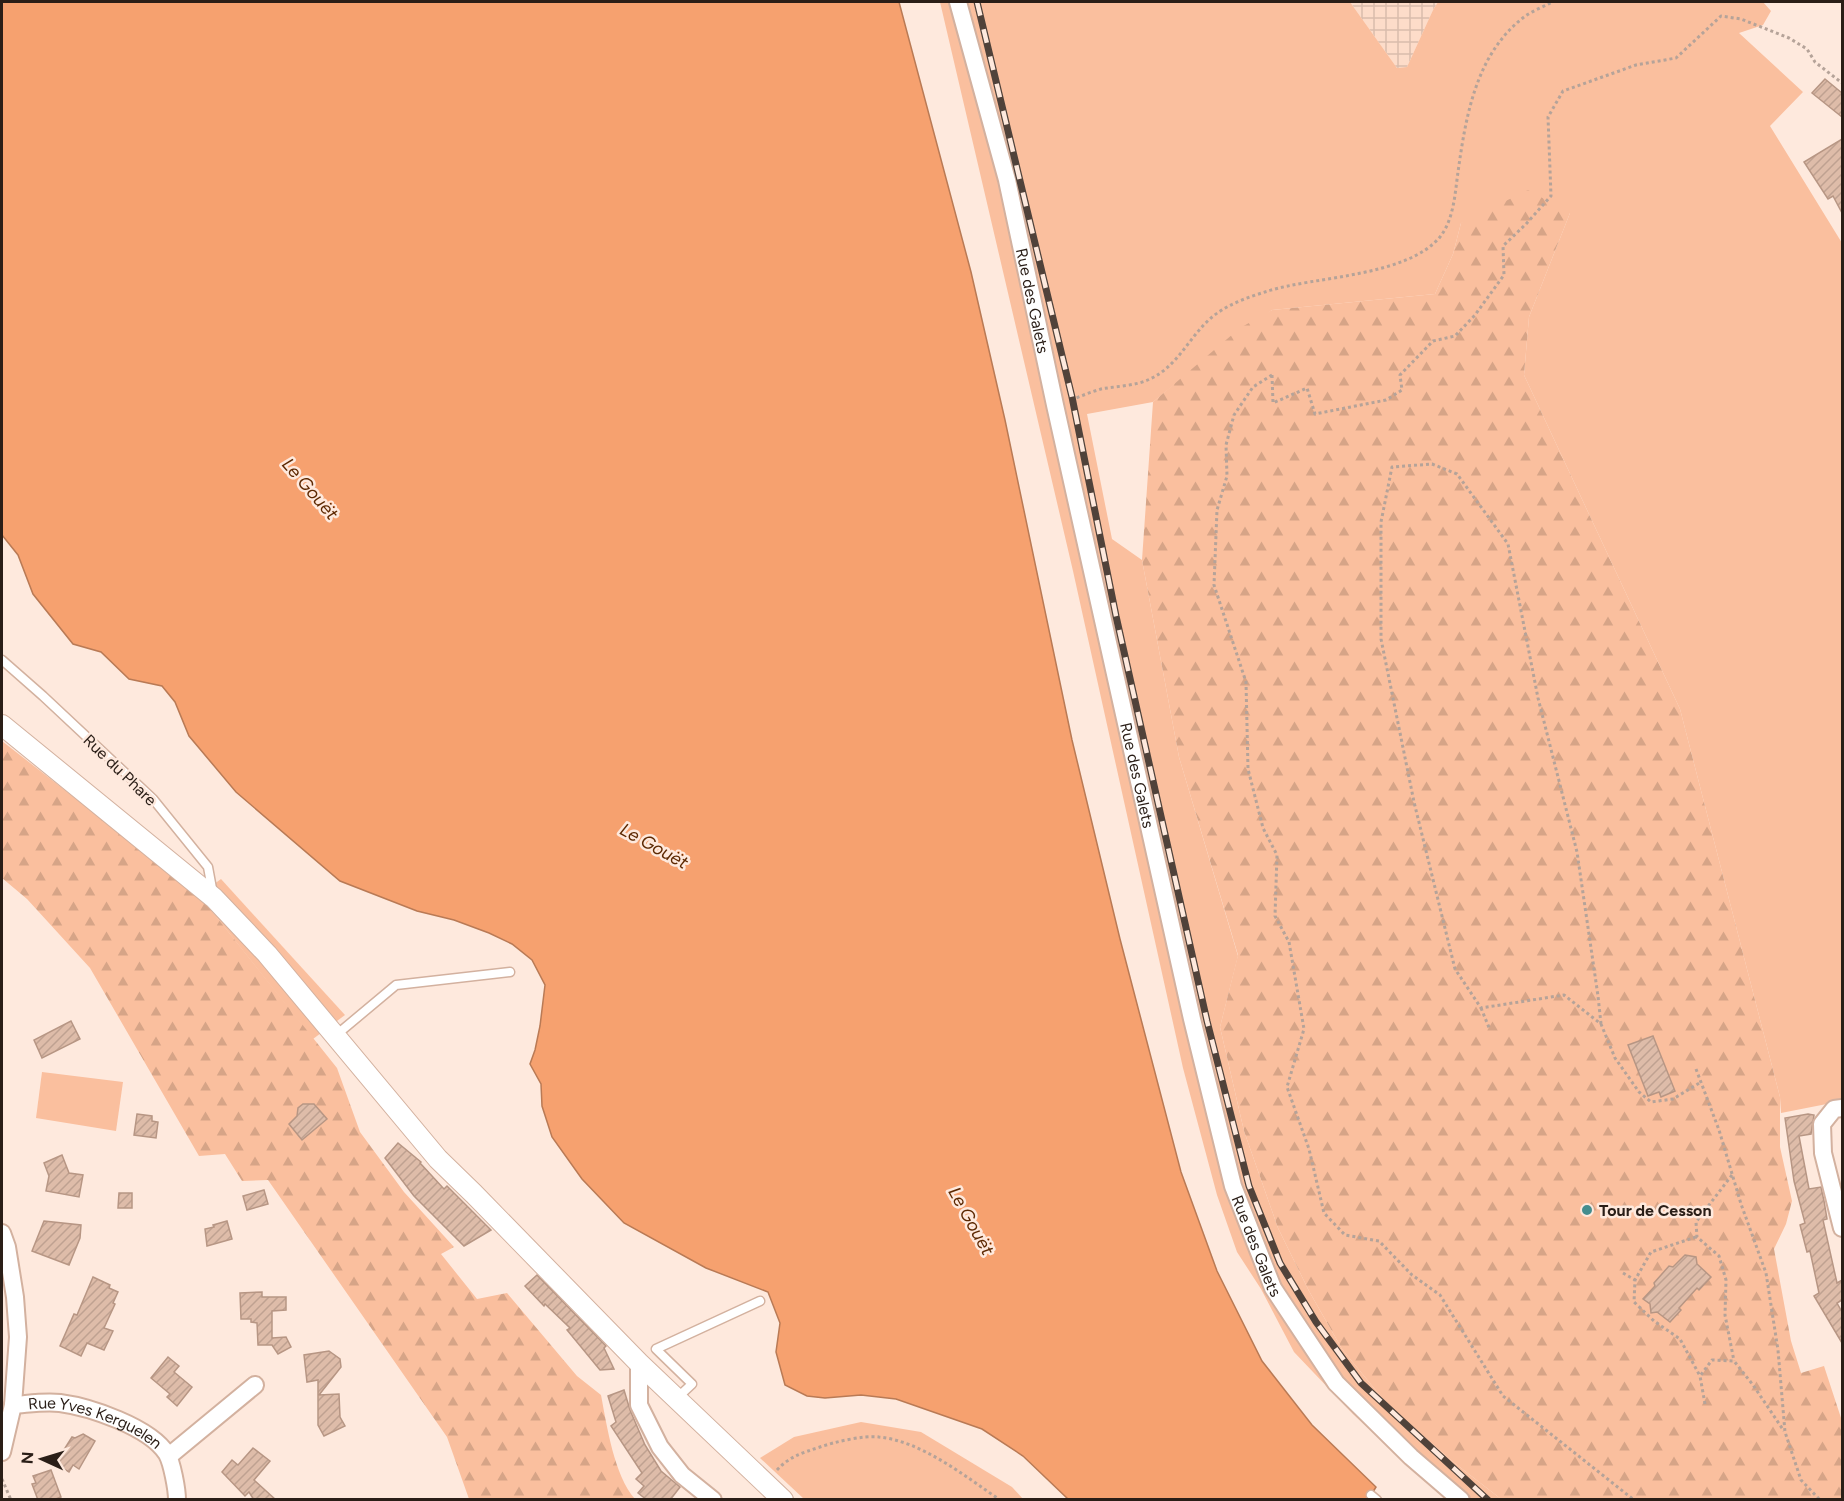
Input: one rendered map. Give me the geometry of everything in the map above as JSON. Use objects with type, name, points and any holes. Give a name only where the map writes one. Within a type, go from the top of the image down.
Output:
[{"type":"street","name":"Rue des Galets","points":[[958,2],[1006,180],[1190,1007],[1233,1186],[1273,1288],[1336,1383],[1411,1457],[1461,1500]]},
{"type":"street","points":[[2,725],[214,898],[267,954],[438,1159],[639,1364],[783,1500]]},
{"type":"street","points":[[1842,1108],[1834,1109],[1822,1124],[1822,1153],[1842,1228]]},
{"type":"street","points":[[2,1233],[7,1247],[15,1297],[18,1337],[13,1405],[2,1452]]},
{"type":"street","points":[[639,1364],[639,1405],[660,1447],[682,1475],[712,1500]]},
{"type":"street","name":"Rue Yves Kerguelen","points":[[169,1456],[255,1385]]},
{"type":"street","name":"Rue Yves Kerguelen","points":[[13,1405],[58,1402],[95,1412],[146,1433],[169,1456],[177,1500]]},
{"type":"lane","name":"Rue du Phare","points":[[2,660],[153,800],[208,867],[214,898]]},
{"type":"lane","points":[[335,1036],[396,986],[510,972]]},
{"type":"lane","points":[[676,1399],[692,1384],[656,1349],[760,1301]]},
{"type":"path","points":[[1055,405],[1100,390],[1149,380],[1177,359],[1192,338],[1212,318],[1235,303],[1270,290],[1367,272],[1406,260],[1424,250],[1440,237],[1450,218],[1464,129],[1471,99],[1485,64],[1503,36],[1525,16],[1552,2]]},
{"type":"path","points":[[1635,1500],[1503,1396],[1440,1295],[1412,1275],[1379,1241],[1345,1235],[1324,1213],[1309,1149],[1287,1087],[1304,1029],[1289,942],[1275,916],[1276,855],[1263,828],[1248,769],[1246,682],[1214,585],[1217,510],[1227,476],[1226,445],[1234,415],[1253,387],[1272,375],[1273,403],[1307,388],[1315,414],[1386,400],[1402,390],[1400,375],[1433,341],[1455,336],[1475,315],[1504,275],[1503,246],[1551,196],[1548,117],[1563,91],[1636,65],[1676,58],[1721,16],[1740,20],[1789,38],[1807,49],[1815,62],[1842,84]]},
{"type":"path","points":[[1490,1030],[1481,1008],[1455,969],[1414,802],[1381,639],[1381,522],[1392,467],[1432,464],[1457,474],[1508,544],[1538,698],[1576,852],[1598,996],[1600,1024],[1615,1058],[1639,1092],[1651,1102],[1673,1100],[1701,1083]]},
{"type":"path","points":[[1481,1008],[1564,995],[1600,1024]]},
{"type":"path","points":[[1696,1069],[1719,1130],[1766,1273],[1778,1350],[1785,1432],[1801,1480],[1820,1500]]},
{"type":"path","points":[[1732,1175],[1696,1222],[1697,1237],[1719,1256],[1726,1281],[1725,1315],[1734,1361],[1785,1432]]},
{"type":"path","points":[[1697,1237],[1651,1252],[1635,1280],[1634,1302],[1654,1321],[1680,1339],[1700,1376],[1705,1404]]},
{"type":"path","points":[[1623,1273],[1635,1280]]},
{"type":"path","points":[[1700,1376],[1712,1360],[1734,1361]]},
{"type":"path","points":[[765,1483],[785,1461],[795,1455],[833,1442],[877,1437],[906,1443],[1000,1500]]},
{"type":"path","points":[[2,1479],[11,1500]]},
{"type":"shaded area","points":[[1350,2],[1438,2],[1407,67],[1397,68]]},
{"type":"green space","points":[[940,2],[1350,2],[1397,68],[1407,67],[1438,2],[1763,2],[1771,11],[1763,25],[1739,33],[1803,92],[1770,126],[1842,243],[1842,1101],[1781,1113],[1780,1097],[1680,709],[1524,375],[1529,317],[1570,213],[1461,223],[1453,254],[1435,294],[1272,310],[1153,402],[1087,414],[1112,539],[1142,560],[1179,757],[1238,956],[1220,1027],[1244,1131],[1278,1228],[1309,1291],[1342,1349],[1387,1404],[1452,1461],[1501,1499],[1445,1499],[1353,1414],[1294,1352],[1261,1289],[1237,1252],[1217,1195],[1183,1068],[1073,571]]},
{"type":"green space","points":[[1528,190],[1570,213],[1529,317],[1524,375],[1680,709],[1780,1097],[1780,1147],[1792,1201],[1786,1224],[1774,1249],[1791,1341],[1801,1373],[1824,1366],[1842,1421],[1842,1499],[1501,1499],[1452,1461],[1387,1404],[1342,1349],[1309,1291],[1278,1228],[1244,1131],[1220,1027],[1238,955],[1179,757],[1142,560],[1153,402],[1240,328],[1272,310],[1435,294],[1453,254],[1461,223]]},
{"type":"green space","points":[[2,741],[199,895],[337,1068],[360,1132],[404,1192],[454,1247],[441,1254],[477,1299],[507,1293],[577,1376],[601,1395],[617,1464],[635,1499],[469,1499],[447,1437],[268,1180],[242,1181],[225,1154],[199,1156],[90,968],[27,899],[2,878]]},
{"type":"green space","points":[[221,879],[345,1015],[313,1039],[199,895]]},
{"type":"green space","points":[[42,1072],[123,1082],[116,1131],[36,1118]]},
{"type":"green space","points":[[861,1422],[921,1432],[1012,1487],[1023,1499],[804,1499],[760,1458],[794,1437]]},
{"type":"water","name":"Le Gouët","points":[[2,2],[899,2],[971,272],[1005,420],[1072,740],[1120,939],[1181,1172],[1217,1271],[1262,1361],[1312,1425],[1376,1487],[1368,1500],[1068,1499],[1023,1456],[982,1429],[896,1399],[861,1395],[825,1398],[807,1396],[785,1385],[776,1352],[780,1323],[768,1292],[706,1268],[624,1223],[582,1179],[552,1137],[542,1106],[541,1084],[530,1064],[540,1026],[545,985],[532,960],[512,944],[489,933],[454,920],[417,911],[340,881],[236,792],[189,736],[175,702],[162,686],[129,679],[101,652],[73,644],[33,594],[18,555],[2,535]]},
{"type":"building","points":[[1825,79],[1842,93],[1842,117],[1812,93]]},
{"type":"building","points":[[1842,139],[1842,213],[1833,196],[1828,199],[1804,162]]},
{"type":"building","points":[[71,1021],[80,1039],[42,1058],[34,1040]]},
{"type":"building","points":[[1653,1036],[1675,1091],[1661,1097],[1659,1092],[1648,1096],[1628,1045]]},
{"type":"building","points":[[303,1104],[314,1104],[327,1119],[302,1140],[289,1124],[297,1116],[298,1108]]},
{"type":"building","points":[[137,1114],[152,1116],[152,1121],[158,1122],[156,1138],[134,1135]]},
{"type":"building","points":[[1814,1115],[1811,1134],[1799,1136],[1809,1189],[1821,1187],[1827,1219],[1823,1220],[1837,1283],[1842,1280],[1842,1300],[1837,1303],[1842,1312],[1842,1343],[1814,1296],[1819,1293],[1810,1251],[1807,1252],[1800,1225],[1805,1223],[1794,1181],[1785,1118]]},
{"type":"building","points":[[398,1143],[421,1162],[444,1189],[447,1186],[491,1230],[464,1246],[414,1196],[385,1158]]},
{"type":"building","points":[[62,1155],[69,1173],[83,1175],[79,1197],[46,1191],[49,1176],[44,1163]]},
{"type":"building","points":[[264,1190],[268,1204],[247,1210],[243,1196]]},
{"type":"building","points":[[119,1193],[132,1193],[132,1208],[118,1208]]},
{"type":"building","points":[[44,1221],[81,1225],[80,1238],[69,1265],[32,1251]]},
{"type":"building","points":[[227,1221],[232,1239],[207,1246],[205,1229]]},
{"type":"building","points":[[1685,1255],[1696,1257],[1697,1264],[1711,1277],[1699,1290],[1697,1288],[1670,1322],[1657,1312],[1651,1313],[1650,1304],[1643,1299],[1669,1266],[1673,1267]]},
{"type":"building","points":[[537,1275],[606,1346],[604,1348],[614,1369],[600,1370],[567,1330],[570,1328],[525,1286]]},
{"type":"building","points":[[93,1277],[110,1285],[109,1288],[118,1292],[104,1328],[113,1331],[104,1350],[87,1343],[81,1356],[60,1346],[74,1314],[77,1315]]},
{"type":"building","points":[[262,1292],[262,1297],[286,1297],[286,1310],[272,1311],[272,1338],[286,1337],[291,1347],[278,1354],[272,1345],[258,1345],[257,1323],[251,1322],[251,1319],[241,1319],[240,1293]]},
{"type":"building","points":[[329,1351],[340,1359],[341,1367],[319,1395],[339,1394],[340,1417],[345,1426],[324,1436],[318,1425],[318,1380],[307,1382],[304,1355]]},
{"type":"building","points":[[168,1357],[179,1366],[174,1372],[192,1387],[177,1406],[167,1397],[170,1394],[151,1378]]},
{"type":"building","points":[[624,1390],[645,1445],[661,1471],[680,1487],[670,1500],[647,1500],[638,1493],[644,1486],[636,1479],[642,1473],[611,1426],[616,1422],[608,1396]]},
{"type":"building","points":[[83,1434],[95,1441],[79,1469],[73,1465],[69,1472],[55,1464],[72,1437]]},
{"type":"building","points":[[253,1448],[270,1461],[254,1480],[276,1500],[254,1500],[249,1492],[245,1496],[222,1472],[232,1460],[238,1465]]},
{"type":"building","points":[[51,1470],[61,1497],[53,1500],[38,1500],[32,1484],[36,1483],[33,1476]]},
{"type":"railway","points":[[977,2],[1072,397],[1116,616],[1207,1021],[1249,1186],[1280,1263],[1316,1322],[1361,1383],[1488,1500]]},
{"type":"place","name":"Tour de Cesson","points":[[1587,1210]]}]
